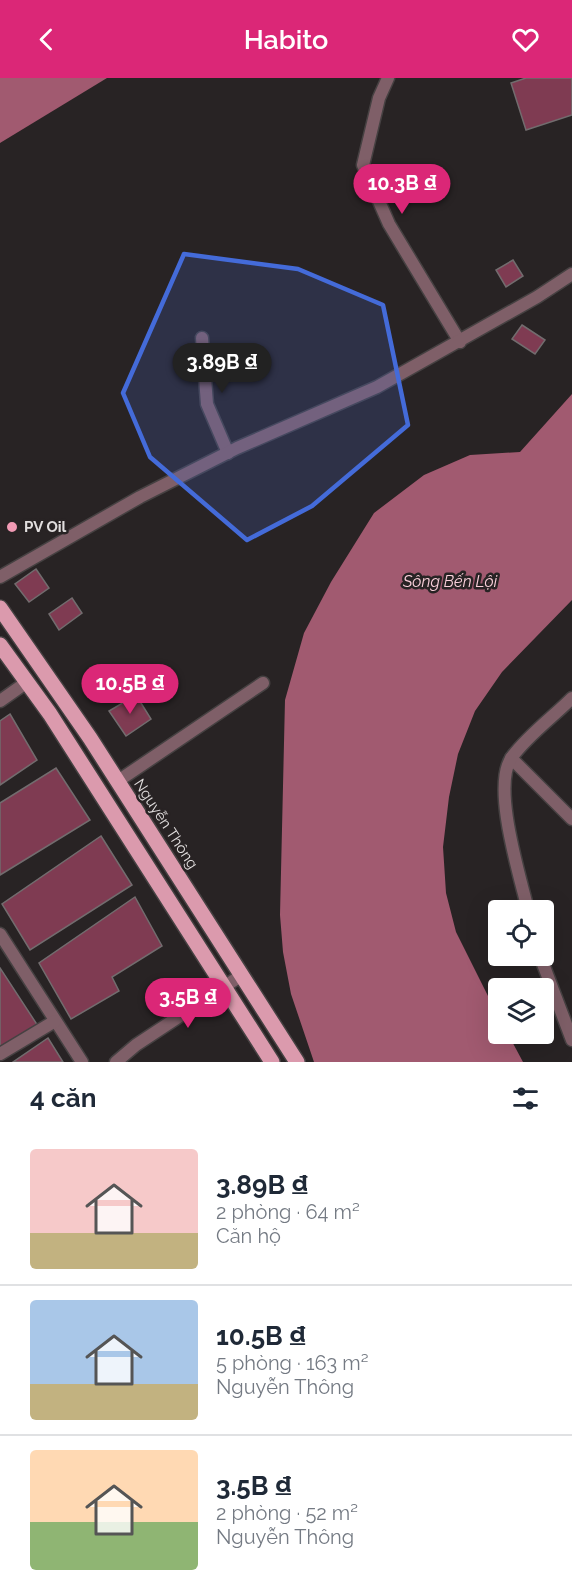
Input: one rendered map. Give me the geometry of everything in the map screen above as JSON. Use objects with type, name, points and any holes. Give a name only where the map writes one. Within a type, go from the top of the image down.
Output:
[{"type":"main road","name":"Nguyễn Thông","points":[[0,608],[50,677],[297,1062]]},
{"type":"main road","points":[[0,645],[27,682],[272,1062]]},
{"type":"street","points":[[388,78],[379,98],[363,165],[389,224],[460,342]]},
{"type":"street","points":[[0,577],[140,497],[228,453],[377,387],[460,342],[572,274]]},
{"type":"street","points":[[202,338],[207,404],[228,453]]},
{"type":"street","points":[[0,701],[27,682]]},
{"type":"street","points":[[118,781],[263,683]]},
{"type":"street","points":[[526,900],[504,804],[503,785],[511,758],[572,698]]},
{"type":"street","points":[[511,758],[572,819]]},
{"type":"street","points":[[0,934],[82,1062]]},
{"type":"street","points":[[544,966],[572,1040]]},
{"type":"street","points":[[116,1062],[136,1045],[242,975]]},
{"type":"street","points":[[0,1054],[55,1020]]},
{"type":"highlighted area","points":[[184,254],[298,269],[383,305],[408,425],[312,506],[247,540],[150,457],[123,393]]},
{"type":"water","points":[[0,78],[107,78],[0,143]]},
{"type":"water","name":"Sông Bến Lội","points":[[572,394],[572,600],[502,672],[475,711],[458,754],[449,797],[443,847],[446,893],[456,932],[488,996],[488,1044],[513,1044],[523,1062],[314,1062],[291,994],[283,952],[280,915],[285,700],[304,633],[331,582],[374,513],[424,475],[470,455],[520,452]]},
{"type":"building","points":[[526,78],[572,78],[572,115],[526,130],[511,83]]},
{"type":"building","points":[[513,260],[523,276],[506,287],[496,270]]},
{"type":"building","points":[[522,325],[545,340],[535,354],[512,339]]},
{"type":"building","points":[[36,569],[49,588],[29,602],[15,584]]},
{"type":"building","points":[[72,598],[82,613],[59,630],[49,614]]},
{"type":"building","points":[[136,695],[151,719],[126,736],[109,711]]},
{"type":"building","points":[[10,714],[37,760],[0,785],[0,721]]},
{"type":"building","points":[[56,768],[90,820],[0,875],[0,803]]},
{"type":"building","points":[[101,836],[132,885],[30,950],[2,904]]},
{"type":"building","points":[[135,897],[162,946],[112,977],[119,991],[71,1019],[39,963]]},
{"type":"building","points":[[0,968],[38,1026],[0,1051]]},
{"type":"building","points":[[48,1038],[63,1062],[13,1062]]},
{"type":"place","name":"PV Oil","points":[[12,527]]}]
